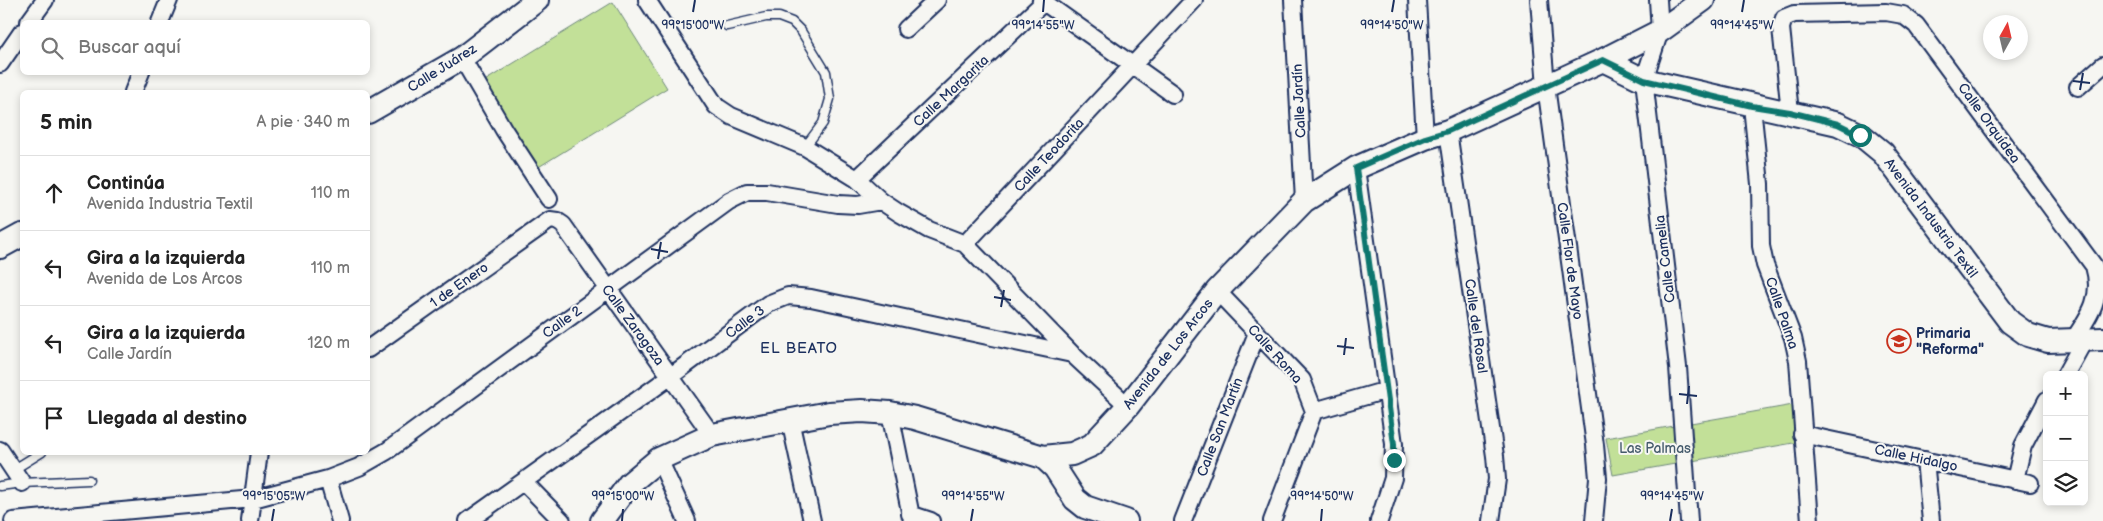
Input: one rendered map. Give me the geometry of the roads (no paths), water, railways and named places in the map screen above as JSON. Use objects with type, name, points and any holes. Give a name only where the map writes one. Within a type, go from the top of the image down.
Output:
[{"type":"main road","name":"Calle Juárez","points":[[370,111],[462,58],[537,0]]},
{"type":"main road","name":"Avenida de Los Arcos","points":[[602,521],[629,484],[658,459],[712,435],[829,413],[862,411],[890,413],[915,418],[1043,457],[1072,454],[1092,445],[1128,406],[1218,291],[1304,201],[1356,168],[1425,138],[1448,131],[1603,60],[1660,31],[1703,0]]},
{"type":"main road","name":"Avenida Industria Textil","points":[[1603,60],[1644,80],[1838,124],[1860,135],[1883,153],[2010,322],[2028,335],[2048,341],[2087,339]]},
{"type":"main road","points":[[0,247],[20,236]]},
{"type":"main road","points":[[1043,457],[1055,468],[1074,498],[1085,507],[1126,521]]},
{"type":"street","points":[[30,20],[45,0]]},
{"type":"street","points":[[161,20],[169,0]]},
{"type":"street","points":[[647,0],[716,106],[731,116],[804,148],[857,178],[880,201],[929,230],[965,244],[1072,354],[1128,406]]},
{"type":"street","points":[[906,29],[937,0]]},
{"type":"street","name":"Calle Teodorita","points":[[965,244],[1194,0]]},
{"type":"street","name":"Calle Jardín","points":[[1293,0],[1304,201]]},
{"type":"street","points":[[1417,0],[1425,138]]},
{"type":"street","name":"Calle Flor de Mayo","points":[[1539,0],[1546,86],[1595,445],[1598,478],[1594,521]]},
{"type":"street","name":"Calle Camelia","points":[[1658,0],[1660,31],[1644,80],[1678,367],[1689,521]]},
{"type":"street","points":[[1044,1],[1173,94]]},
{"type":"street","name":"Calle Margarita","points":[[857,178],[1044,1]]},
{"type":"street","name":"Calle Orquídea","points":[[1790,112],[1781,28],[1784,18],[1794,14],[1886,12],[1903,15],[1916,25],[2094,266],[2100,278],[2101,291],[2087,339],[2068,371]]},
{"type":"street","points":[[0,64],[20,35]]},
{"type":"street","points":[[462,58],[504,130],[549,199]]},
{"type":"street","points":[[2078,87],[2103,65]]},
{"type":"street","points":[[134,90],[140,75]]},
{"type":"street","name":"Calle Palma","points":[[1752,106],[1760,184],[1761,246],[1766,265],[1793,338],[1798,361],[1810,521]]},
{"type":"street","name":"Calle del Rosal","points":[[1448,131],[1495,456],[1497,479],[1491,521]]},
{"type":"street","points":[[1356,168],[1394,444],[1394,460],[1389,495],[1379,521]]},
{"type":"street","name":"Calle 2","points":[[13,521],[253,499],[328,479],[359,468],[387,451],[729,201],[747,192],[767,192],[838,204],[858,205],[880,201]]},
{"type":"street","name":"Calle Zaragoza","points":[[550,220],[557,221],[563,225],[712,435]]},
{"type":"street","name":"1 de Enero","points":[[370,348],[550,220]]},
{"type":"street","name":"Calle Roma","points":[[1218,291],[1302,380],[1314,411]]},
{"type":"street","name":"Calle 3","points":[[468,521],[768,304],[788,296],[811,298],[1072,354]]},
{"type":"street","name":"Calle San Martín","points":[[1183,521],[1257,333]]},
{"type":"street","points":[[1272,521],[1314,411],[1387,390]]},
{"type":"street","name":"Calle Hidalgo","points":[[1802,434],[2023,481],[2023,446],[2043,408]]},
{"type":"street","points":[[890,413],[911,517],[930,521]]},
{"type":"street","points":[[790,420],[812,521]]},
{"type":"street","points":[[0,450],[18,476]]},
{"type":"street","points":[[250,521],[259,455]]},
{"type":"street","points":[[658,459],[687,521]]},
{"type":"street","points":[[1925,460],[1931,521]]},
{"type":"street","points":[[328,479],[340,521]]},
{"type":"street","points":[[524,482],[562,521]]},
{"type":"lane","points":[[727,26],[766,17],[779,17],[792,22],[801,31],[826,72],[830,99],[823,123],[804,148]]},
{"type":"lane","points":[[0,486],[18,476],[39,455]]},
{"type":"lane","points":[[18,476],[89,480]]},
{"type":"place","name":"Primaria \"Reforma\"","points":[[1899,341]]},
{"type":"district","name":"EL BEATO","points":[[799,348]]},
{"type":"park label","name":"Las Palmas","points":[[1655,448]]}]
